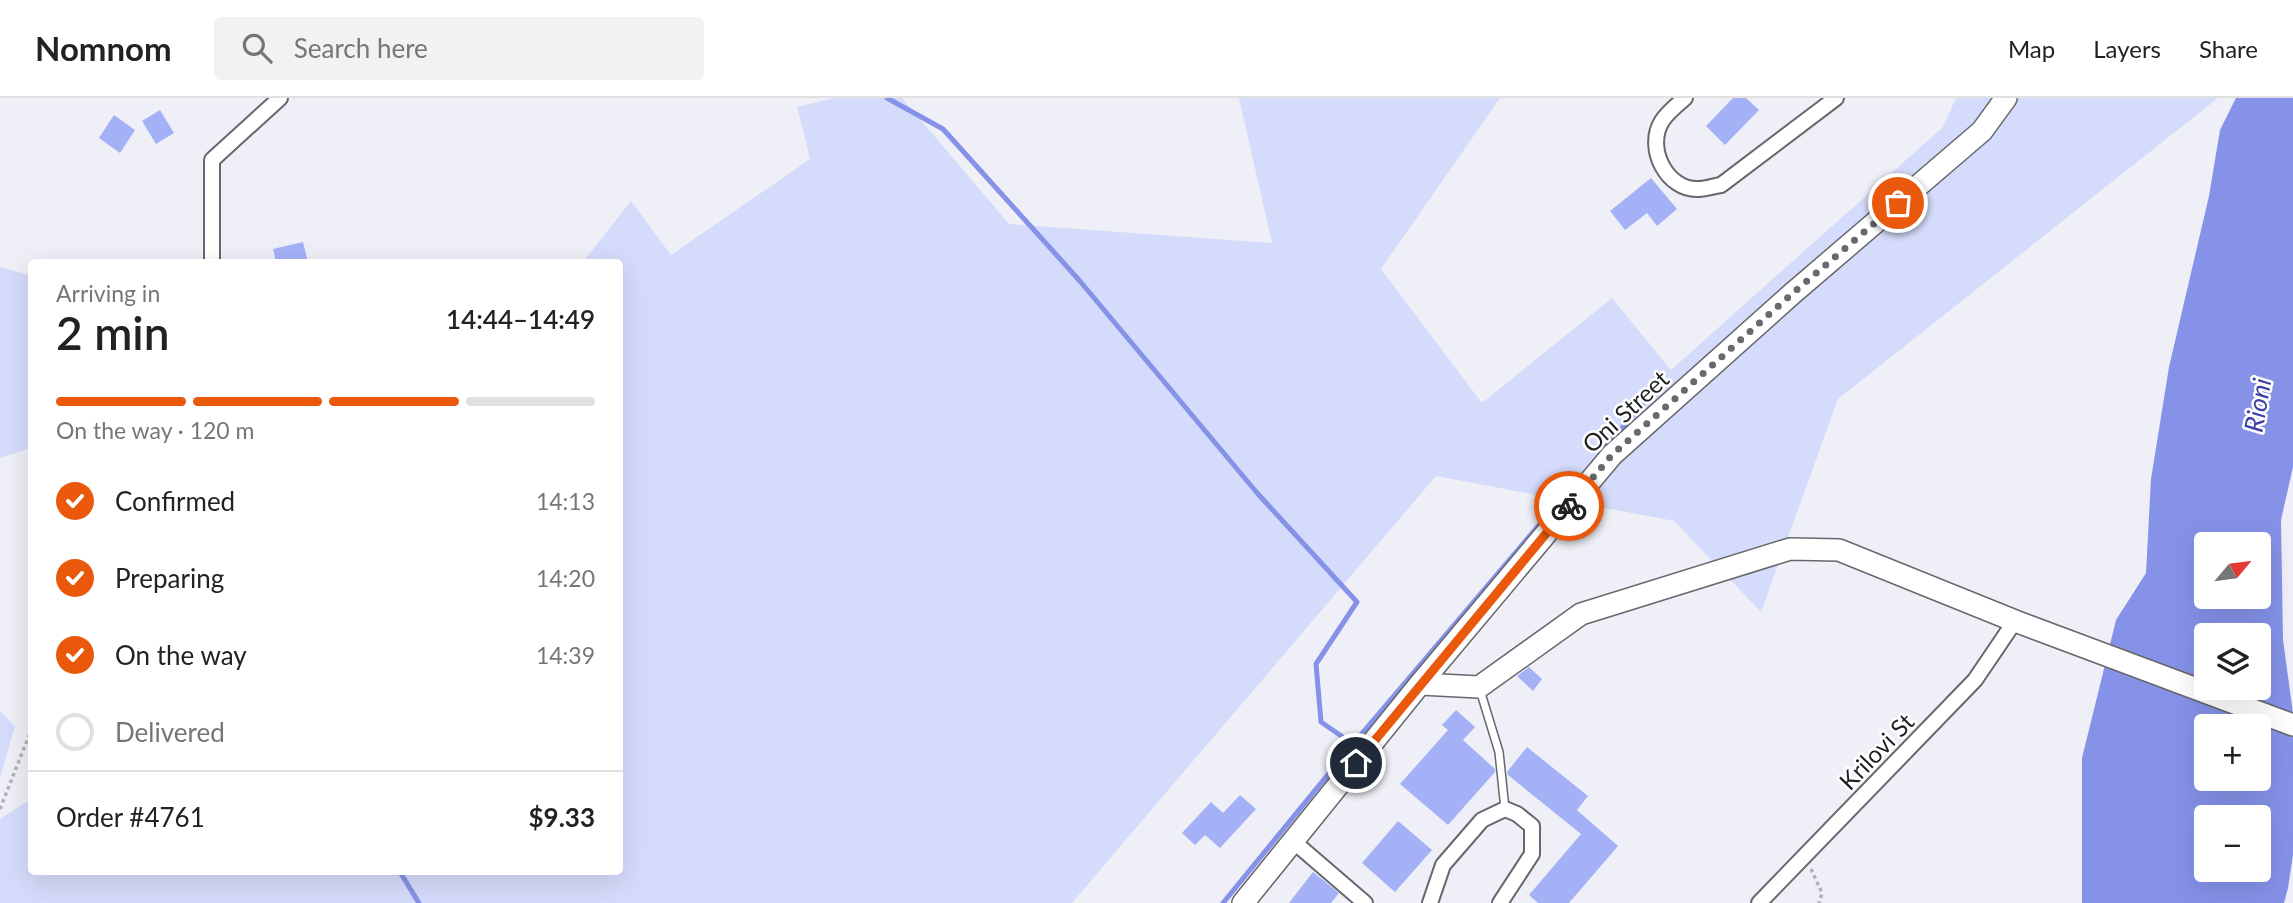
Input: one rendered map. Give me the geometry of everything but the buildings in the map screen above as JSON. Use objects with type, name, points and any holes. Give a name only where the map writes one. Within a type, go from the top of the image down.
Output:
[{"type":"main road","name":"Oni Street","points":[[1243,903],[1420,684],[1612,455],[1793,293],[1982,131],[2006,98]]},
{"type":"main road","points":[[1420,684],[1479,687],[1581,614],[1790,548],[1839,550],[2015,621],[2293,725]]},
{"type":"street","points":[[212,259],[212,160],[280,98]]},
{"type":"street","points":[[1685,98],[1662,121],[1654,144],[1662,166],[1676,183],[1698,190],[1721,185],[1836,98]]},
{"type":"street","name":"Krilovi St","points":[[1759,903],[1975,680],[2015,621]]},
{"type":"street","points":[[1430,903],[1443,865],[1482,820],[1505,809],[1532,826],[1532,854],[1500,903]]},
{"type":"street","points":[[1293,841],[1365,903]]},
{"type":"lane","points":[[1479,687],[1499,752],[1505,809]]},
{"type":"path","points":[[0,809],[28,738]]},
{"type":"path","points":[[1805,857],[1822,892],[1819,903]]},
{"type":"shaded area","points":[[834,98],[902,98],[1009,224],[1272,243],[1239,98],[1500,98],[1381,269],[1482,403],[1612,298],[1671,370],[1943,127],[1956,98],[2218,98],[1838,399],[1761,612],[1674,521],[1436,476],[1072,903],[0,903],[0,819],[28,801],[28,875],[623,875],[623,259],[585,259],[631,201],[671,255],[810,159],[797,107]]},
{"type":"shaded area","points":[[0,267],[28,275],[28,449],[0,458]]},
{"type":"shaded area","points":[[0,711],[15,726],[0,778]]},
{"type":"water","name":"Rioni","points":[[2236,98],[2293,98],[2293,467],[2281,520],[2283,640],[2293,713],[2293,855],[2288,888],[2284,903],[2082,903],[2082,758],[2116,620],[2146,573],[2151,479],[2169,367],[2209,196],[2220,130]]},
{"type":"waterway","points":[[887,98],[943,129],[1079,280],[1258,494],[1357,602],[1316,664],[1321,722],[1353,744]]},
{"type":"waterway","points":[[1603,450],[1656,388]]},
{"type":"waterway","points":[[1223,903],[1353,744],[1567,492]]},
{"type":"waterway","points":[[402,875],[419,903]]},
{"type":"way so far","points":[[1569,506],[1612,455],[1898,203]]},
{"type":"route","points":[[1356,763],[1569,506]]}]
